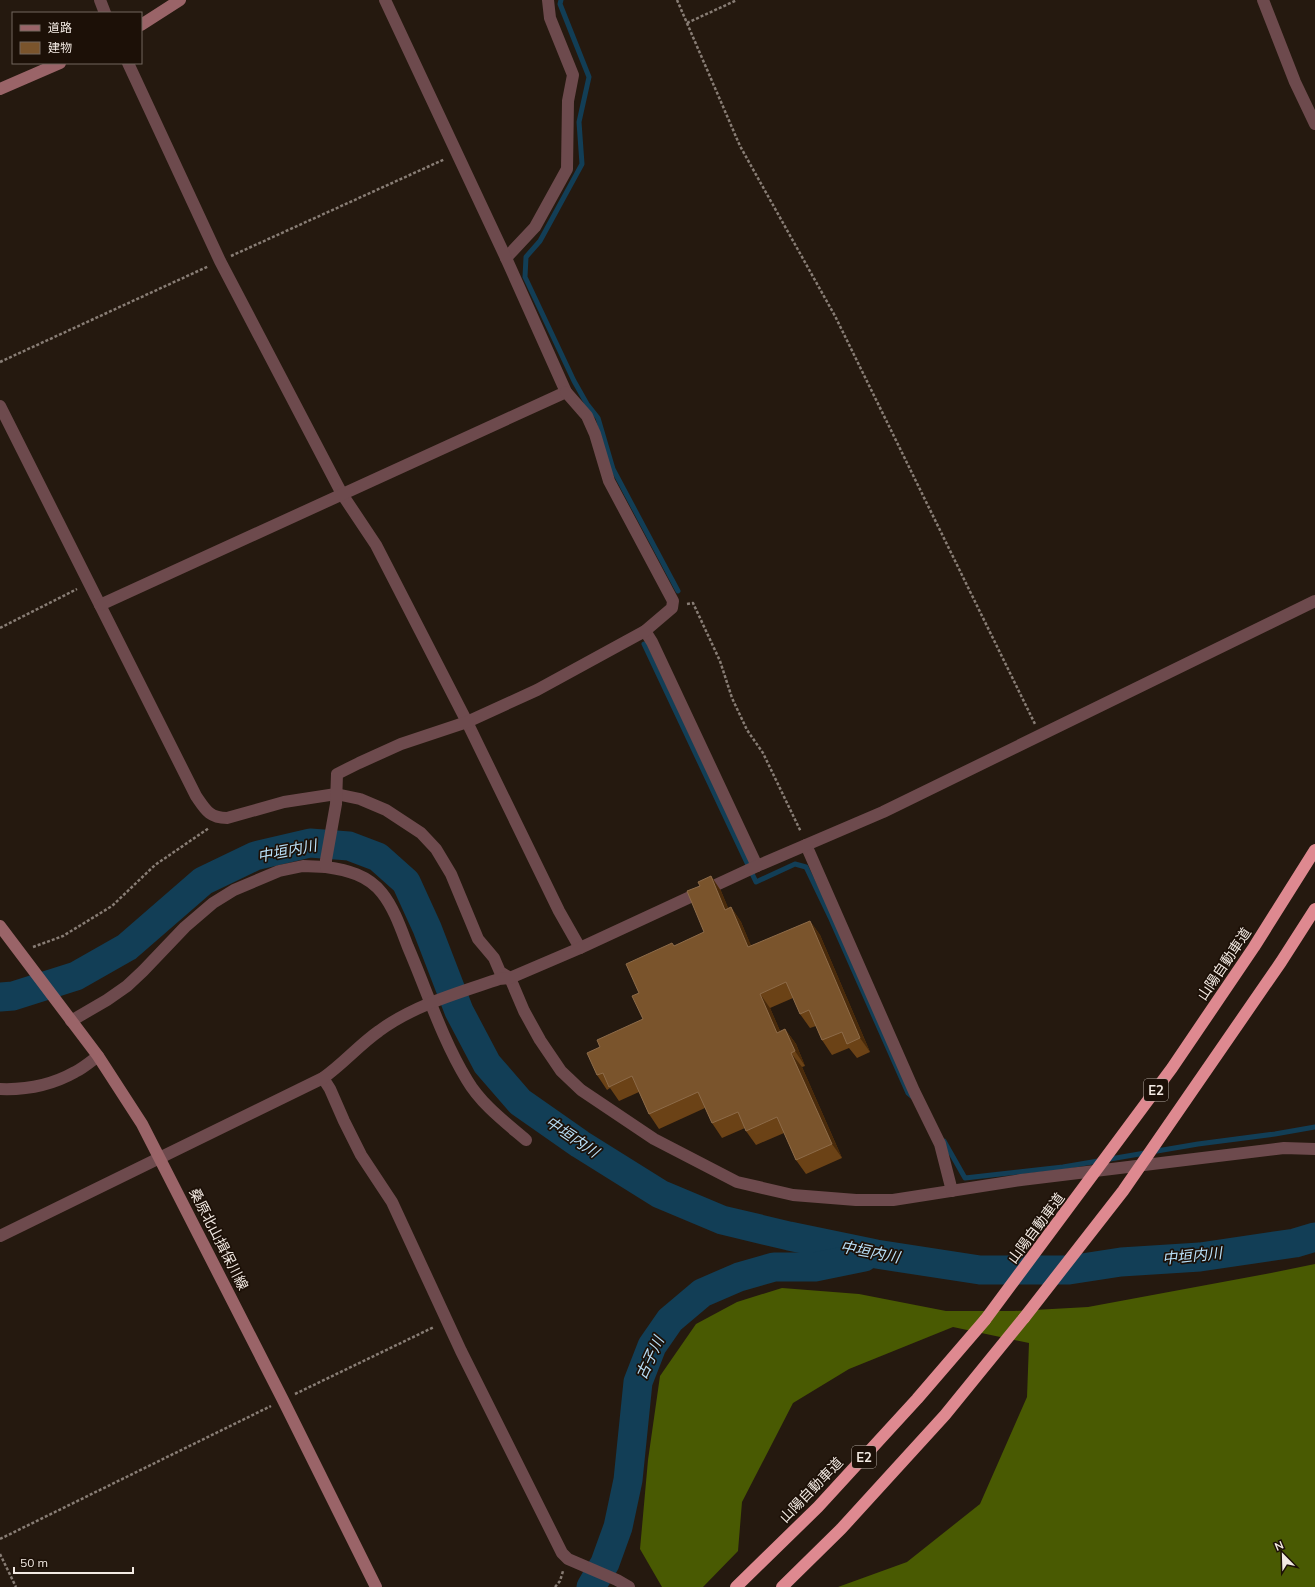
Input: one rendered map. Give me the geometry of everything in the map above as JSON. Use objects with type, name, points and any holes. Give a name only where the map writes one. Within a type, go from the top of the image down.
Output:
[{"type":"highway","name":"山陽自動車道","points":[[736,1587],[818,1507],[917,1399],[986,1320],[1172,1068],[1254,946],[1315,850]]},
{"type":"highway","name":"E2","points":[[782,1587],[841,1529],[945,1415],[1024,1318],[1123,1191],[1281,962],[1315,909]]},
{"type":"main road","points":[[142,24],[180,0]]},
{"type":"main road","points":[[0,89],[58,64]]},
{"type":"main road","name":"桑原北山揖保川線","points":[[0,926],[98,1056],[142,1124],[284,1400],[376,1587]]},
{"type":"street","points":[[100,0],[106,12]]},
{"type":"street","points":[[326,864],[336,799],[337,774],[401,744],[467,722],[537,690],[645,631],[672,608],[673,601],[609,481],[595,434],[587,416],[566,392],[506,258],[385,0]]},
{"type":"street","points":[[506,258],[535,227],[567,169],[568,101],[572,75],[550,18],[548,0]]},
{"type":"street","points":[[1264,0],[1295,82],[1315,124]]},
{"type":"street","points":[[128,64],[220,261],[342,494],[376,545],[467,722],[559,911],[580,948]]},
{"type":"street","points":[[100,605],[566,392]]},
{"type":"street","points":[[0,406],[196,796],[208,813],[217,818],[227,818],[284,802],[360,799],[386,810],[421,833],[436,849],[451,874],[478,939],[494,958],[500,972],[540,1040],[561,1070],[581,1090],[654,1139],[737,1182],[793,1195],[856,1200],[893,1200],[1021,1180],[1276,1149],[1315,1149]]},
{"type":"street","points":[[0,1236],[323,1078],[352,1052],[380,1030],[415,1009],[504,978],[580,948],[757,866],[883,812],[1315,601]]},
{"type":"street","points":[[645,631],[652,642],[757,866]]},
{"type":"street","points":[[806,845],[914,1091],[940,1144],[952,1191]]},
{"type":"street","points":[[68,1017],[107,1000],[127,986],[144,971],[185,927],[213,903],[234,890],[279,870],[326,864],[348,870],[367,880],[382,892],[395,915],[434,1002],[454,1057],[478,1096],[526,1140]]},
{"type":"street","points":[[0,1089],[16,1090],[44,1085],[75,1072],[98,1056]]},
{"type":"street","points":[[323,1078],[330,1089],[361,1155],[392,1202],[447,1321],[562,1553],[571,1560],[617,1580],[629,1587]]},
{"type":"path","points":[[677,0],[740,146],[835,316],[1040,735]]},
{"type":"path","points":[[687,23],[737,0]]},
{"type":"path","points":[[0,628],[89,583]]},
{"type":"path","points":[[672,608],[693,603],[720,661],[732,698],[746,730],[763,753],[806,845]]},
{"type":"path","points":[[22,955],[63,936],[112,906],[155,865],[212,826],[217,818]]},
{"type":"path","points":[[0,1539],[447,1321]]},
{"type":"path","points":[[0,1554],[16,1587]]},
{"type":"path","points":[[555,1587],[560,1581],[571,1560]]},
{"type":"green space","points":[[1315,1264],[1315,1587],[838,1587],[907,1562],[980,1504],[1027,1397],[1029,1343],[953,1327],[849,1369],[793,1403],[742,1502],[738,1551],[703,1587],[662,1587],[640,1549],[648,1460],[660,1376],[696,1324],[737,1302],[782,1288],[859,1294],[946,1311],[1014,1311],[1088,1307]]},
{"type":"building","points":[[711,876],[725,910],[731,907],[748,947],[810,921],[860,1038],[847,1044],[842,1032],[822,1040],[809,1010],[800,1014],[786,982],[760,994],[777,1033],[785,1029],[795,1051],[791,1053],[832,1144],[796,1160],[777,1117],[746,1131],[738,1112],[712,1123],[698,1092],[649,1114],[632,1076],[609,1087],[603,1073],[597,1075],[587,1053],[600,1047],[597,1040],[643,1019],[632,996],[639,993],[626,964],[672,943],[674,946],[704,932],[687,891],[700,886],[698,882]]},
{"type":"waterway","points":[[561,0],[560,4],[589,77],[579,122],[582,164],[540,241],[526,257],[525,277],[574,381],[587,404],[598,418],[613,469],[678,591]]},
{"type":"waterway","points":[[644,644],[756,882],[795,864],[806,867],[831,919],[908,1093],[914,1098]]},
{"type":"waterway","name":"中垣内川","points":[[0,997],[13,996],[76,976],[127,947],[203,881],[255,856],[310,843],[349,846],[378,857],[406,882],[427,928],[459,1011],[487,1064],[520,1102],[580,1144],[660,1194],[722,1220],[876,1254],[980,1270],[1069,1270],[1121,1262],[1200,1257],[1295,1243],[1315,1237]]},
{"type":"waterway","points":[[944,1141],[965,1178],[1063,1167],[1198,1144],[1315,1127]]},
{"type":"waterway","name":"古子川","points":[[591,1587],[605,1563],[618,1527],[628,1480],[638,1382],[652,1346],[670,1320],[702,1293],[739,1277],[774,1267],[815,1267],[864,1257]]}]
